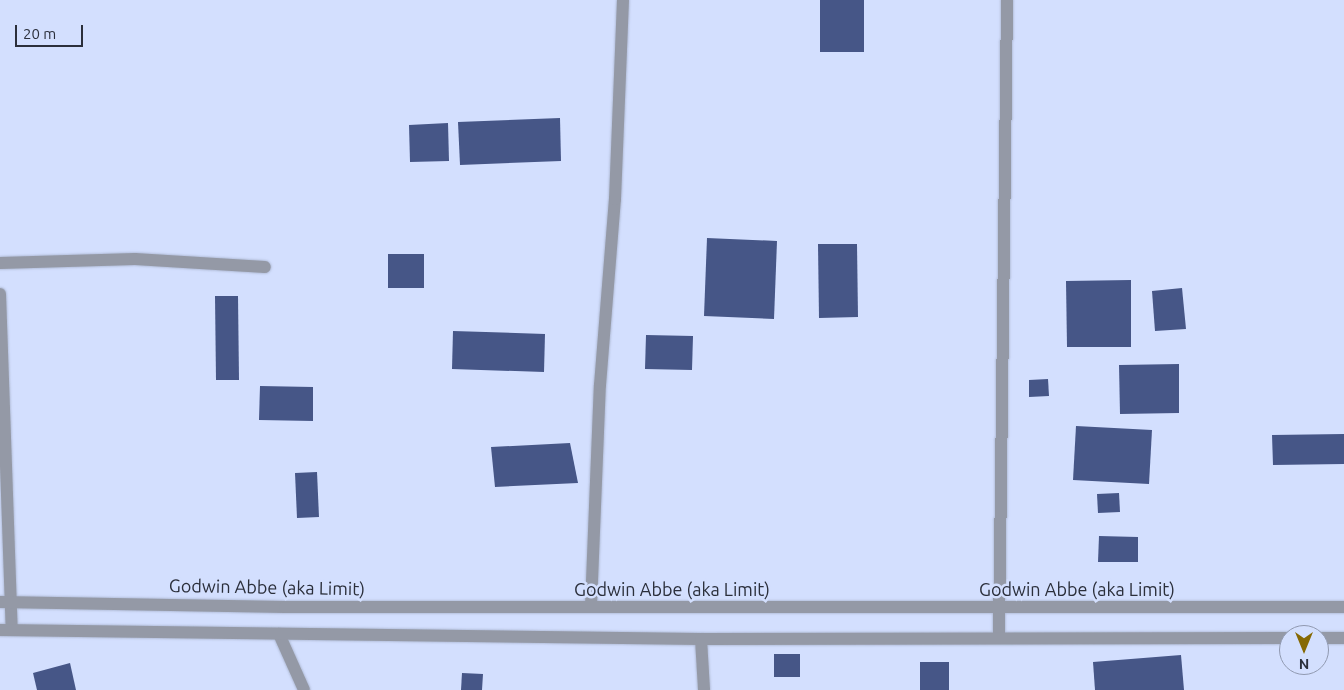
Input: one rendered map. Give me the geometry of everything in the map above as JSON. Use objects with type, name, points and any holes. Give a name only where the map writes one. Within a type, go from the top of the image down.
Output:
[{"type":"street","points":[[591,606],[600,385],[616,199],[623,0]]},
{"type":"street","points":[[999,638],[1007,0]]},
{"type":"street","points":[[0,263],[135,259],[265,267]]},
{"type":"street","points":[[0,294],[6,630],[701,639],[1279,638]]},
{"type":"street","name":"Godwin Abbe (aka Limit)","points":[[6,602],[591,606],[1344,607]]},
{"type":"street","points":[[279,634],[304,690]]},
{"type":"street","points":[[1329,638],[1344,638]]},
{"type":"street","points":[[701,639],[704,690]]},
{"type":"building","points":[[820,0],[864,0],[864,52],[820,52]]},
{"type":"building","points":[[560,118],[561,161],[460,165],[458,122]]},
{"type":"building","points":[[448,123],[449,161],[410,162],[409,125]]},
{"type":"building","points":[[707,238],[777,241],[774,319],[704,316]]},
{"type":"building","points":[[818,244],[857,244],[858,317],[819,318]]},
{"type":"building","points":[[388,254],[424,254],[424,288],[388,288]]},
{"type":"building","points":[[1131,280],[1131,347],[1067,347],[1066,281]]},
{"type":"building","points":[[1182,288],[1186,329],[1155,331],[1152,291]]},
{"type":"building","points":[[215,296],[238,296],[239,380],[216,380]]},
{"type":"building","points":[[453,331],[545,334],[544,372],[452,369]]},
{"type":"building","points":[[646,335],[693,336],[692,370],[645,369]]},
{"type":"building","points":[[1179,364],[1179,413],[1120,414],[1119,365]]},
{"type":"building","points":[[1048,379],[1049,396],[1029,397],[1029,380]]},
{"type":"building","points":[[260,386],[313,387],[313,421],[259,420]]},
{"type":"building","points":[[1076,426],[1152,430],[1149,484],[1073,480]]},
{"type":"building","points":[[1344,434],[1344,464],[1273,465],[1272,435]]},
{"type":"building","points":[[570,443],[578,483],[495,487],[491,447]]},
{"type":"building","points":[[317,472],[319,517],[297,518],[295,473]]},
{"type":"building","points":[[1119,493],[1120,512],[1098,513],[1097,494]]},
{"type":"building","points":[[1099,536],[1138,537],[1138,562],[1098,562]]},
{"type":"building","points":[[774,654],[800,654],[800,677],[774,677]]},
{"type":"building","points":[[1181,655],[1184,690],[1095,690],[1093,662]]},
{"type":"building","points":[[920,662],[949,662],[949,690],[920,690]]},
{"type":"building","points":[[70,663],[76,690],[37,690],[33,673]]},
{"type":"building","points":[[462,673],[483,674],[482,690],[461,690]]}]
